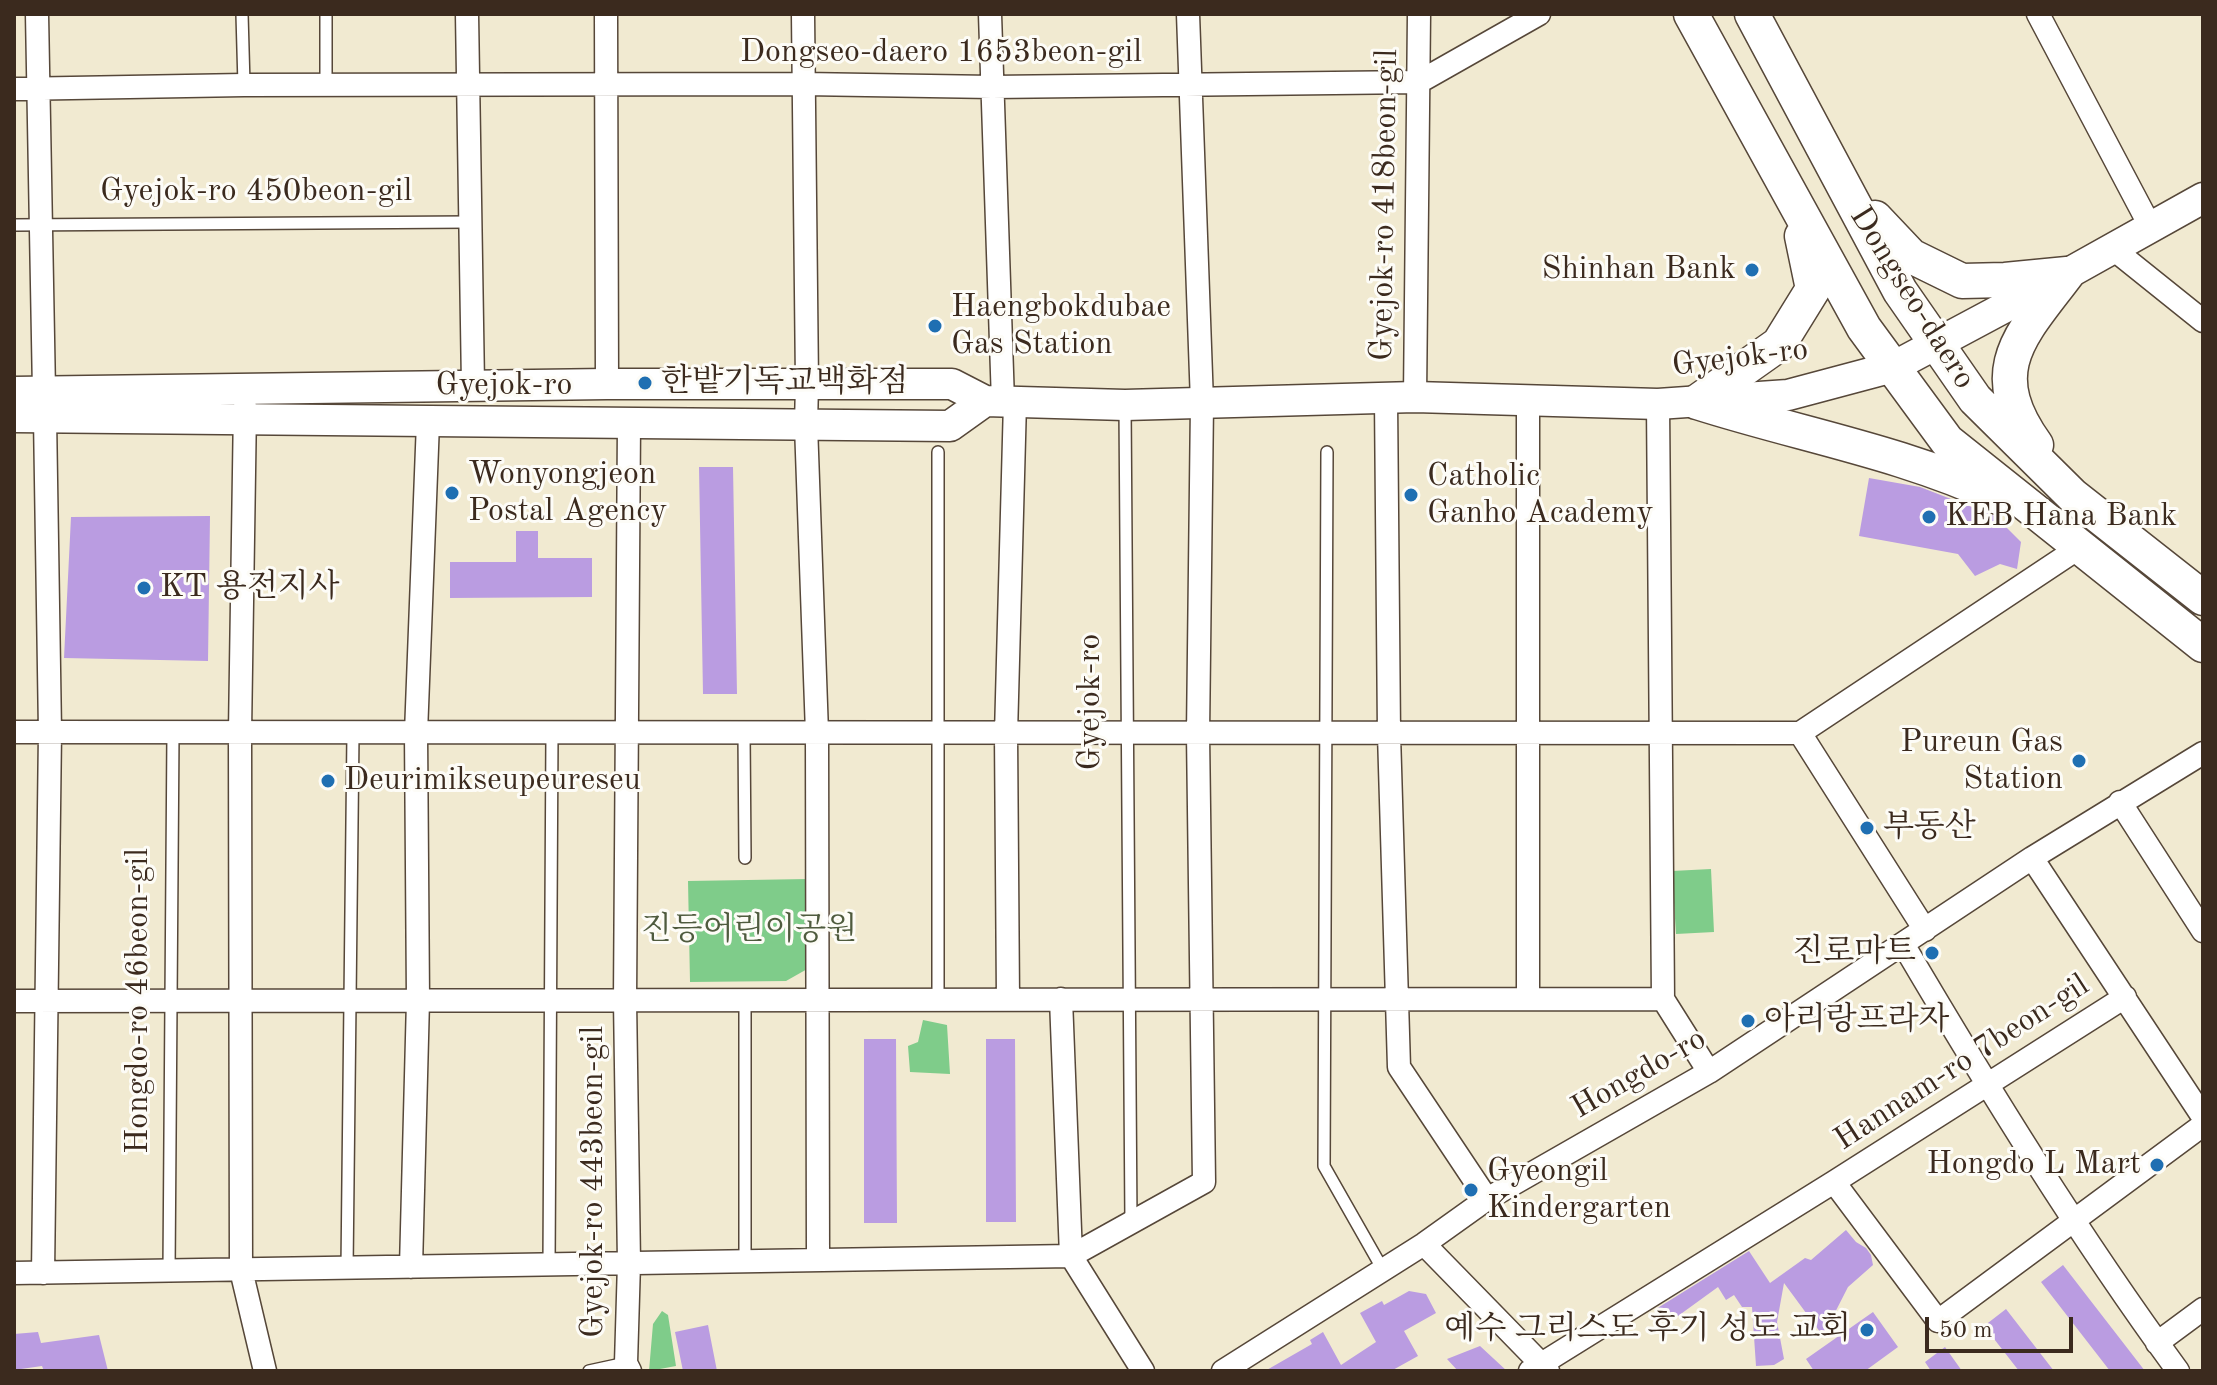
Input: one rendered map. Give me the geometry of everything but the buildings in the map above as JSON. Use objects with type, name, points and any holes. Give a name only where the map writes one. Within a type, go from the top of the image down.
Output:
[{"type":"main road","name":"Dongseo-daero","points":[[1691,14],[1864,328],[1947,441],[2203,645]]},
{"type":"main road","name":"Dongseo-daero","points":[[1752,14],[1900,291],[1975,399],[2072,495],[2203,598]]},
{"type":"main road","points":[[1842,183],[1911,256],[1962,281],[2067,274]]},
{"type":"main road","name":"Gyejok-ro","points":[[14,417],[34,400],[245,389],[473,385],[952,384],[1001,402],[1125,405],[1401,398],[1658,404],[1788,395],[1893,367],[2203,198]]},
{"type":"main road","points":[[1697,402],[1779,344],[1813,289],[1795,202]]},
{"type":"main road","points":[[2067,274],[2021,335],[2007,373],[2020,423],[2072,495]]},
{"type":"main road","name":"Gyejok-ro","points":[[34,400],[245,421],[950,426],[1001,402]]},
{"type":"main road","points":[[1697,402],[1884,454],[1964,481],[2043,518]]},
{"type":"street","points":[[37,14],[42,225],[34,400],[50,732],[43,1273]]},
{"type":"street","points":[[467,14],[473,385]]},
{"type":"street","points":[[606,14],[607,384]]},
{"type":"street","points":[[803,14],[806,425],[817,733],[818,1260]]},
{"type":"street","points":[[990,14],[1001,402],[1008,1000]]},
{"type":"street","points":[[14,1273],[1071,1256],[1204,1182],[1198,734],[1202,403],[1188,14]]},
{"type":"street","name":"Gyejok-ro 418beon-gil","points":[[1419,14],[1419,82],[1401,398],[1389,734],[1399,1067],[1487,1199]]},
{"type":"street","name":"Dongseo-daero 1653beon-gil","points":[[14,89],[244,85],[804,84],[992,87],[1419,82],[1539,14]]},
{"type":"street","points":[[2038,14],[2150,226]]},
{"type":"street","points":[[2112,248],[2203,321]]},
{"type":"street","points":[[245,389],[240,732],[241,1270],[265,1371]]},
{"type":"street","points":[[1528,401],[1528,999]]},
{"type":"street","points":[[1658,404],[1663,999],[1709,1072]]},
{"type":"street","points":[[411,1267],[418,1000],[416,733],[428,422]]},
{"type":"street","name":"Gyejok-ro 443beon-gil","points":[[628,1367],[625,1000],[629,422]]},
{"type":"street","points":[[14,732],[1800,733],[2080,547]]},
{"type":"street","points":[[1800,733],[1925,930]]},
{"type":"street","name":"Hongdo-ro","points":[[1223,1371],[1424,1244],[1487,1199],[1709,1072],[2032,858],[2203,753]]},
{"type":"street","points":[[2120,802],[2203,931]]},
{"type":"street","points":[[2032,858],[2203,1117]]},
{"type":"street","points":[[1903,944],[1986,1084],[2074,1220],[2178,1371]]},
{"type":"street","name":"Hannam-ro 7beon-gil","points":[[1540,1369],[2125,997]]},
{"type":"street","points":[[1061,999],[1071,1256],[1143,1371]]},
{"type":"street","points":[[625,1000],[1663,999]]},
{"type":"street","name":"Gyejok-ro 443beon-gil","points":[[14,1001],[625,1000]]},
{"type":"street","points":[[2074,1220],[2203,1125]]},
{"type":"street","name":"Hannam-ro 7beon-gil","points":[[1834,1182],[1938,1321],[2074,1220]]},
{"type":"street","points":[[1424,1244],[1540,1369]]},
{"type":"street","points":[[2157,1343],[2203,1309]]},
{"type":"lane","points":[[242,14],[244,85]]},
{"type":"lane","points":[[326,14],[326,85]]},
{"type":"lane","name":"Gyejok-ro 450beon-gil","points":[[14,225],[470,222]]},
{"type":"lane","name":"Gyejok-ro","points":[[1125,405],[1131,1223]]},
{"type":"lane","points":[[938,452],[938,1000]]},
{"type":"lane","points":[[1327,452],[1324,1166],[1382,1268]]},
{"type":"lane","name":"Hongdo-ro 46beon-gil","points":[[169,1271],[173,732]]},
{"type":"lane","points":[[347,1268],[353,733]]},
{"type":"lane","points":[[549,1265],[552,733]]},
{"type":"lane","points":[[744,733],[745,858]]},
{"type":"lane","points":[[745,1000],[745,1261]]},
{"type":"lane","name":"Gyejok-ro 443beon-gil","points":[[589,1371],[628,1367]]},
{"type":"green space","points":[[1711,869],[1714,932],[1676,934],[1672,871]]},
{"type":"green space","name":"진등어린이공원","points":[[808,879],[809,968],[786,981],[690,982],[688,881]]},
{"type":"green space","points":[[923,1020],[947,1025],[950,1074],[910,1072],[908,1046],[918,1042]]},
{"type":"green space","points":[[662,1311],[668,1315],[676,1366],[649,1371],[653,1324]]},
{"type":"place","name":"Shinhan Bank","points":[[1752,270]]},
{"type":"place","name":"Haengbokdubae Gas Station","points":[[935,326]]},
{"type":"place","name":"한밭기독교백화점","points":[[645,383]]},
{"type":"place","name":"Wonyongjeon Postal Agency","points":[[452,493]]},
{"type":"place","name":"Catholic Ganho Academy","points":[[1411,495]]},
{"type":"place","name":"KEB Hana Bank","points":[[1929,517]]},
{"type":"place","name":"KT 용전지사","points":[[144,588]]},
{"type":"place","name":"Pureun Gas Station","points":[[2079,761]]},
{"type":"place","name":"Deurimikseupeureseu","points":[[328,781]]},
{"type":"place","name":"부동산","points":[[1867,828]]},
{"type":"place","name":"진로마트","points":[[1932,953]]},
{"type":"place","name":"아리랑프라자","points":[[1748,1021]]},
{"type":"place","name":"Hongdo L Mart","points":[[2157,1165]]},
{"type":"place","name":"Gyeongil Kindergarten","points":[[1471,1190]]},
{"type":"place","name":"예수 그리스도 후기 성도 교회","points":[[1867,1330]]}]
